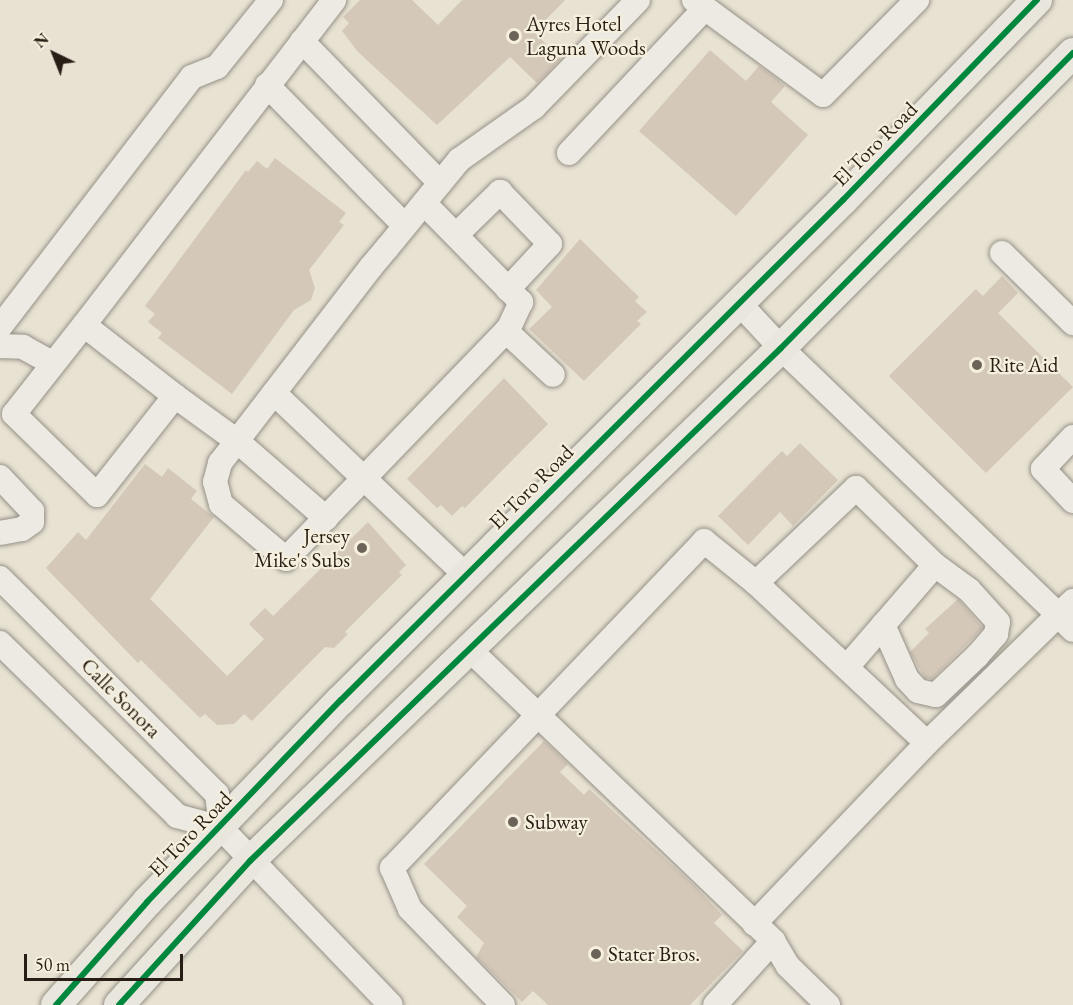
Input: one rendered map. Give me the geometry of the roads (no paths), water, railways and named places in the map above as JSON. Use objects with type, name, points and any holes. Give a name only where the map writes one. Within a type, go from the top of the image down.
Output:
[{"type":"main road","name":"El Toro Road","points":[[56,1005],[147,902],[221,828],[341,700],[739,303],[1037,0]]},
{"type":"main road","points":[[119,1005],[250,861],[781,348],[1073,53]]},
{"type":"street","points":[[0,327],[192,77],[218,67],[271,0]]},
{"type":"street","points":[[175,396],[97,495],[14,414],[334,0]]},
{"type":"street","points":[[424,203],[521,302],[506,331],[286,559],[221,504],[215,482],[220,463],[405,226],[459,160],[534,107],[638,0]]},
{"type":"street","points":[[568,153],[699,4],[823,95],[917,0]]},
{"type":"street","points":[[302,41],[440,183]]},
{"type":"street","points":[[267,85],[405,226]]},
{"type":"street","points":[[456,235],[500,192],[550,244],[508,289]]},
{"type":"street","points":[[1002,253],[1073,323]]},
{"type":"street","points":[[739,303],[781,348],[1068,616],[927,743],[754,924]]},
{"type":"street","points":[[84,325],[237,441],[326,518]]},
{"type":"street","points":[[506,331],[554,375]]},
{"type":"street","points":[[0,346],[23,347],[52,363]]},
{"type":"street","points":[[274,393],[466,575]]},
{"type":"street","points":[[1073,436],[1043,469],[1073,501]]},
{"type":"street","points":[[0,477],[32,511],[32,522],[22,529],[0,533]]},
{"type":"street","points":[[756,583],[856,488],[935,565],[963,585],[998,622],[996,634],[977,656],[936,695],[918,691],[907,679],[883,625]]},
{"type":"street","points":[[503,1005],[410,909],[392,868],[704,541],[756,583],[927,743]]},
{"type":"street","points":[[847,667],[935,565]]},
{"type":"street","name":"Calle Sonora","points":[[4,591],[217,794],[221,828]]},
{"type":"street","points":[[0,643],[177,816],[221,828],[250,861],[391,1005]]},
{"type":"street","points":[[469,649],[773,941],[788,966],[828,1005]]},
{"type":"street","points":[[715,1005],[773,941]]},
{"type":"place","name":"Ayres Hotel Laguna Woods","points":[[514,36]]},
{"type":"place","name":"Rite Aid","points":[[977,365]]},
{"type":"place","name":"Jersey Mike's Subs","points":[[362,548]]},
{"type":"place","name":"Subway","points":[[513,822]]},
{"type":"place","name":"Stater Bros.","points":[[596,954]]}]
